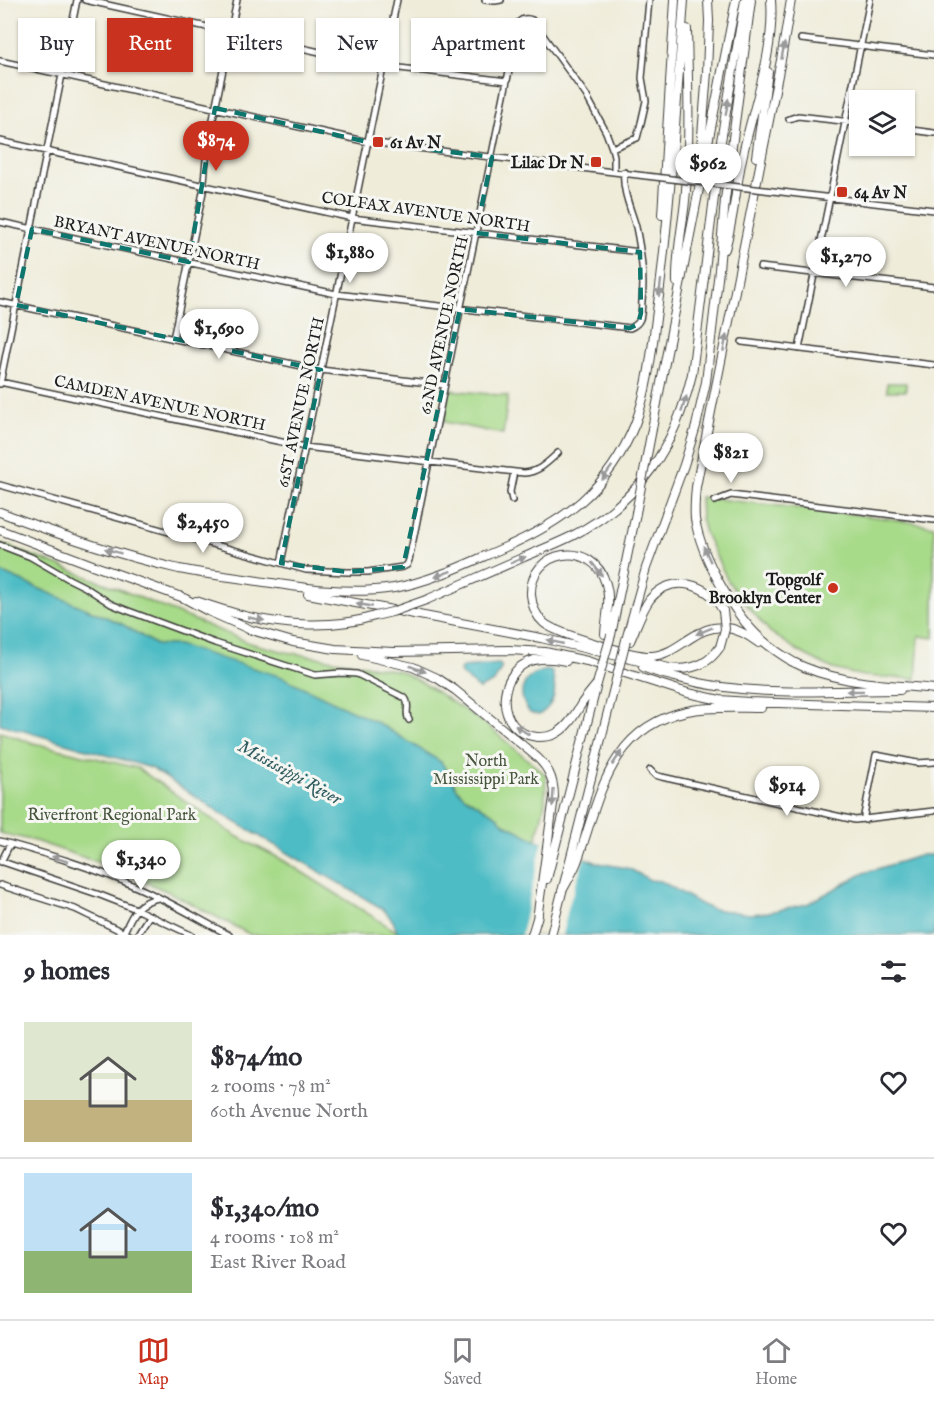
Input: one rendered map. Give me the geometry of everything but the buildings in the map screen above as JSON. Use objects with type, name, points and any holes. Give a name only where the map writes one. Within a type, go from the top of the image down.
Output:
[{"type":"highway","points":[[664,252],[661,238],[675,0]]},
{"type":"highway","points":[[0,512],[65,536],[180,569],[328,591],[395,588],[431,579],[531,536],[566,515],[607,475],[625,445],[641,406],[664,252],[686,0]]},
{"type":"highway","points":[[678,295],[676,263],[687,174],[686,0]]},
{"type":"highway","points":[[691,228],[705,112],[709,42],[708,0]]},
{"type":"highway","points":[[608,634],[636,513],[735,0]]},
{"type":"highway","points":[[0,530],[180,596],[242,615],[309,625],[360,620],[426,600],[570,537],[597,521],[620,503],[649,473],[668,444],[683,407],[692,374],[721,141],[745,0]]},
{"type":"highway","points":[[550,935],[646,568],[684,465],[706,382],[725,200],[752,0]]},
{"type":"highway","points":[[791,0],[696,487],[694,514],[704,549],[731,603],[762,640],[795,663]]},
{"type":"highway","points":[[738,273],[766,92],[771,46],[771,5]]},
{"type":"highway","points":[[719,270],[727,241],[743,155],[768,55],[771,24]]},
{"type":"highway","points":[[532,935],[607,651],[608,634],[608,594],[604,578],[597,567],[587,558],[571,554],[553,558],[536,574],[531,590],[532,602],[544,623],[564,633],[632,654],[652,656],[670,651],[705,630],[725,627],[746,633],[777,654],[815,672],[843,679],[934,689]]},
{"type":"highway","points":[[231,577],[541,638],[669,668],[694,667],[712,657],[720,647],[725,629],[723,611],[713,596],[700,588],[685,584],[671,586],[657,593],[648,603],[628,641]]},
{"type":"highway","points":[[180,596],[267,637],[299,645],[392,661],[418,669],[442,681],[524,745],[545,766],[554,787],[537,919]]},
{"type":"highway","points":[[248,629],[293,642],[335,649],[393,652],[501,650],[545,652],[578,659],[688,693],[720,700],[934,708]]},
{"type":"highway","points":[[597,684],[567,725],[558,733],[550,736],[534,736],[522,732],[513,724],[506,711],[505,693],[512,675],[524,664],[537,660],[568,661],[637,677]]},
{"type":"highway","points":[[633,660],[648,669],[686,680],[738,689],[790,691],[934,689]]},
{"type":"highway","points":[[562,891],[576,864],[604,781],[619,754],[651,726],[665,718],[687,711],[706,709],[856,705]]},
{"type":"street","points":[[0,383],[77,0]]},
{"type":"street","points":[[85,0],[205,26]]},
{"type":"street","points":[[234,18],[237,0]]},
{"type":"street","name":"61ST AVENUE NORTH","points":[[393,18],[397,0]]},
{"type":"street","points":[[485,0],[501,0]]},
{"type":"street","points":[[614,171],[612,148],[637,138],[640,131],[646,100],[642,78],[649,0]]},
{"type":"street","points":[[799,349],[870,0]]},
{"type":"street","name":"62ND AVENUE NORTH","points":[[281,563],[306,570],[347,572],[368,572],[407,565],[521,20],[526,18],[532,20],[586,95],[612,148]]},
{"type":"street","points":[[801,39],[934,55]]},
{"type":"street","points":[[0,61],[368,142],[934,210]]},
{"type":"street","points":[[399,68],[507,81]]},
{"type":"street","points":[[173,339],[204,186],[205,163],[223,72]]},
{"type":"street","name":"61ST AVENUE NORTH","points":[[281,563],[382,72]]},
{"type":"street","points":[[789,119],[798,116],[849,122]]},
{"type":"street","points":[[915,130],[934,133]]},
{"type":"street","name":"COLFAX AVENUE NORTH","points":[[0,141],[352,218],[640,252]]},
{"type":"street","points":[[624,172],[624,185],[640,252]]},
{"type":"street","name":"BRYANT AVENUE NORTH","points":[[0,222],[336,294],[630,328],[638,324],[641,313],[644,290],[640,252]]},
{"type":"street","points":[[760,267],[934,287]]},
{"type":"street","points":[[0,302],[321,370],[444,385]]},
{"type":"street","points":[[742,342],[934,365]]},
{"type":"street","name":"CAMDEN AVENUE NORTH","points":[[0,383],[305,447],[514,472],[534,472],[542,468],[558,453]]},
{"type":"street","points":[[512,500],[510,492],[514,472]]},
{"type":"street","points":[[0,485],[281,563]]},
{"type":"street","points":[[715,501],[731,495],[934,520]]},
{"type":"street","points":[[0,545],[31,557],[85,586],[106,601],[215,643],[315,675],[357,674],[405,698],[408,703],[406,714],[409,720]]},
{"type":"street","points":[[865,820],[864,814],[876,755],[917,763],[934,762]]},
{"type":"street","points":[[650,770],[662,777],[855,820],[934,811]]},
{"type":"street","points":[[0,841],[104,874],[182,909],[229,935]]},
{"type":"street","points":[[10,844],[0,862],[100,895],[191,935]]},
{"type":"street","points":[[0,885],[75,909],[127,934],[140,904],[159,898]]},
{"type":"street","points":[[137,935],[149,916]]},
{"type":"highlighted area","points":[[215,108],[368,142],[492,157],[476,233],[640,252],[641,313],[638,324],[630,328],[460,309],[403,567],[347,572],[281,563],[321,370],[16,305],[32,229],[189,262]]},
{"type":"green space","points":[[887,383],[906,383],[906,391],[887,391]]},
{"type":"green space","points":[[450,390],[508,396],[503,434],[444,422]]},
{"type":"green space","name":"Topgolf Brooklyn Center","points":[[700,497],[885,518],[934,526],[934,638],[919,636],[916,679],[863,676],[833,669],[800,652],[770,632],[728,581],[705,533],[701,518]]},
{"type":"green space","name":"North Mississippi Park","points":[[0,543],[250,643],[286,652],[400,671],[423,683],[484,723],[546,775],[545,803],[536,840],[503,823],[497,816],[464,796],[457,789],[441,762],[415,747],[178,645],[156,645],[122,624],[0,572]]},
{"type":"green space","name":"Riverfront Regional Park","points":[[0,732],[33,743],[137,768],[238,837],[281,859],[402,935],[251,935],[171,893],[109,866],[35,841],[0,833]]},
{"type":"water","name":"Mississippi River","points":[[0,572],[122,624],[156,645],[178,645],[282,677],[378,723],[441,762],[457,789],[464,796],[497,816],[503,823],[536,840],[598,863],[630,869],[650,880],[661,881],[713,909],[750,914],[807,904],[864,873],[922,855],[934,855],[934,935],[407,935],[397,932],[393,921],[383,909],[222,814],[151,768],[0,724]]},
{"type":"water","points":[[499,664],[502,667],[494,682],[479,689],[460,671],[462,667]]},
{"type":"water","points":[[548,670],[552,672],[555,691],[552,701],[539,715],[530,713],[523,698],[524,685],[532,676]]},
{"type":"pier","points":[[543,840],[585,855],[562,935],[521,935]]},
{"type":"place","name":"61 Av N","points":[[378,142]]},
{"type":"place","name":"Lilac Dr N","points":[[596,162]]},
{"type":"place","name":"64 Av N","points":[[842,192]]},
{"type":"place","name":"Topgolf Brooklyn Center","points":[[833,588]]}]
